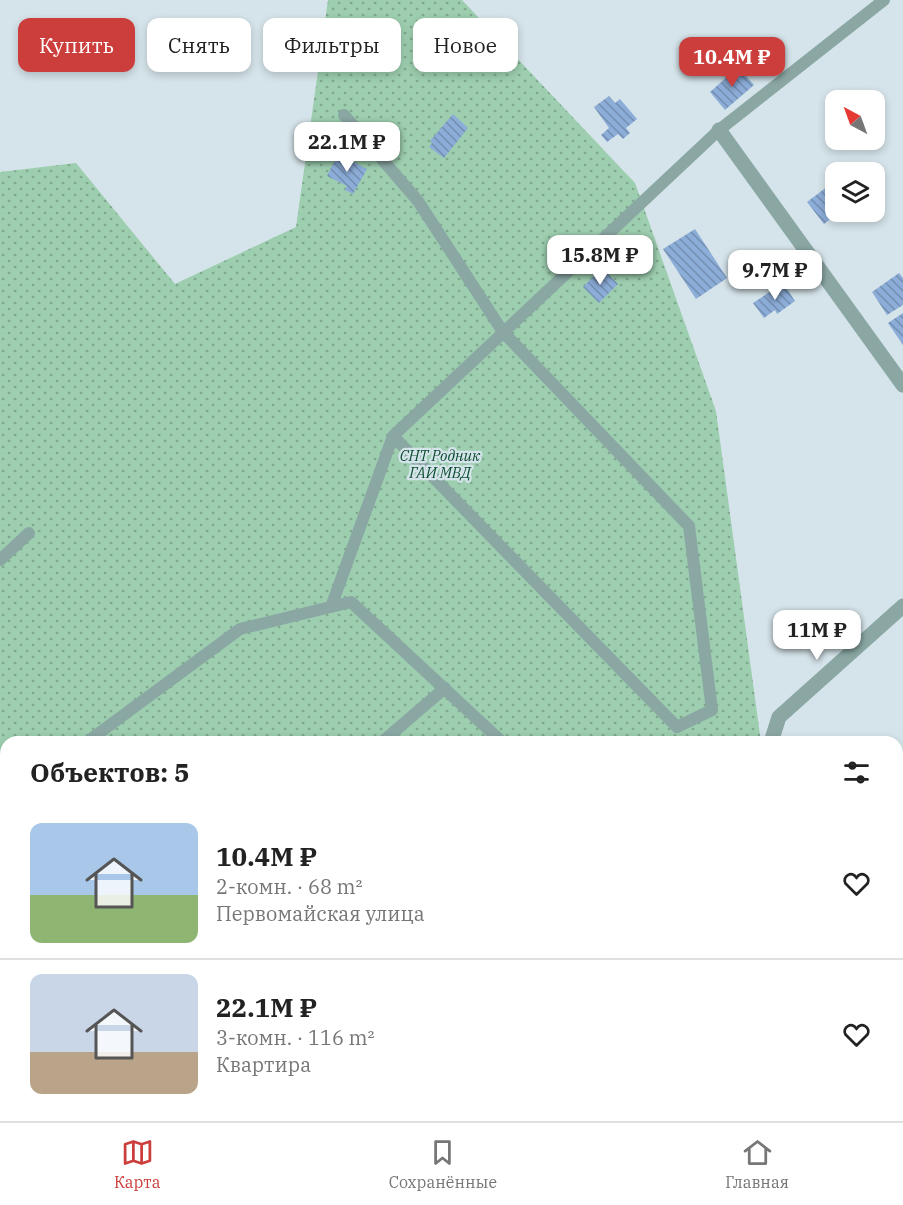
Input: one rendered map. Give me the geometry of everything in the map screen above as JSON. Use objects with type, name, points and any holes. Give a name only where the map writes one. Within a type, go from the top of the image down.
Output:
[{"type":"street","points":[[719,130],[903,385]]},
{"type":"street","points":[[773,736],[779,717],[903,606]]},
{"type":"lane","points":[[331,607],[393,436],[719,130],[884,0]]},
{"type":"lane","points":[[344,115],[418,201],[503,332],[689,526],[712,710],[677,727],[393,436]]},
{"type":"lane","points":[[0,560],[29,533]]},
{"type":"lane","points":[[95,736],[240,629],[351,602],[496,736]]},
{"type":"lane","points":[[389,736],[445,688]]},
{"type":"green space","name":"СНТ Родник ГАИ МВД","points":[[328,0],[462,0],[479,18],[413,18],[413,72],[518,72],[518,59],[635,183],[716,411],[760,736],[0,736],[0,172],[76,163],[175,284],[296,227],[318,72],[401,72],[401,18],[325,18]]},
{"type":"building","points":[[738,67],[754,85],[725,110],[710,92]]},
{"type":"building","points":[[609,96],[615,103],[620,99],[637,119],[626,128],[630,133],[623,139],[618,134],[607,142],[601,135],[609,128],[594,107]]},
{"type":"building","points":[[453,114],[468,128],[444,158],[429,147],[432,143],[430,141]]},
{"type":"building","points":[[338,154],[367,169],[353,194],[345,190],[347,186],[327,176]]},
{"type":"building","points":[[825,188],[826,222],[824,224],[807,202]]},
{"type":"building","points":[[695,229],[727,278],[696,299],[663,249]]},
{"type":"building","points":[[602,268],[618,284],[599,303],[583,287]]},
{"type":"building","points":[[899,273],[903,278],[903,305],[887,315],[872,292]]},
{"type":"building","points":[[783,283],[795,301],[777,314],[775,310],[764,318],[753,303]]},
{"type":"building","points":[[903,313],[903,345],[888,323]]}]
